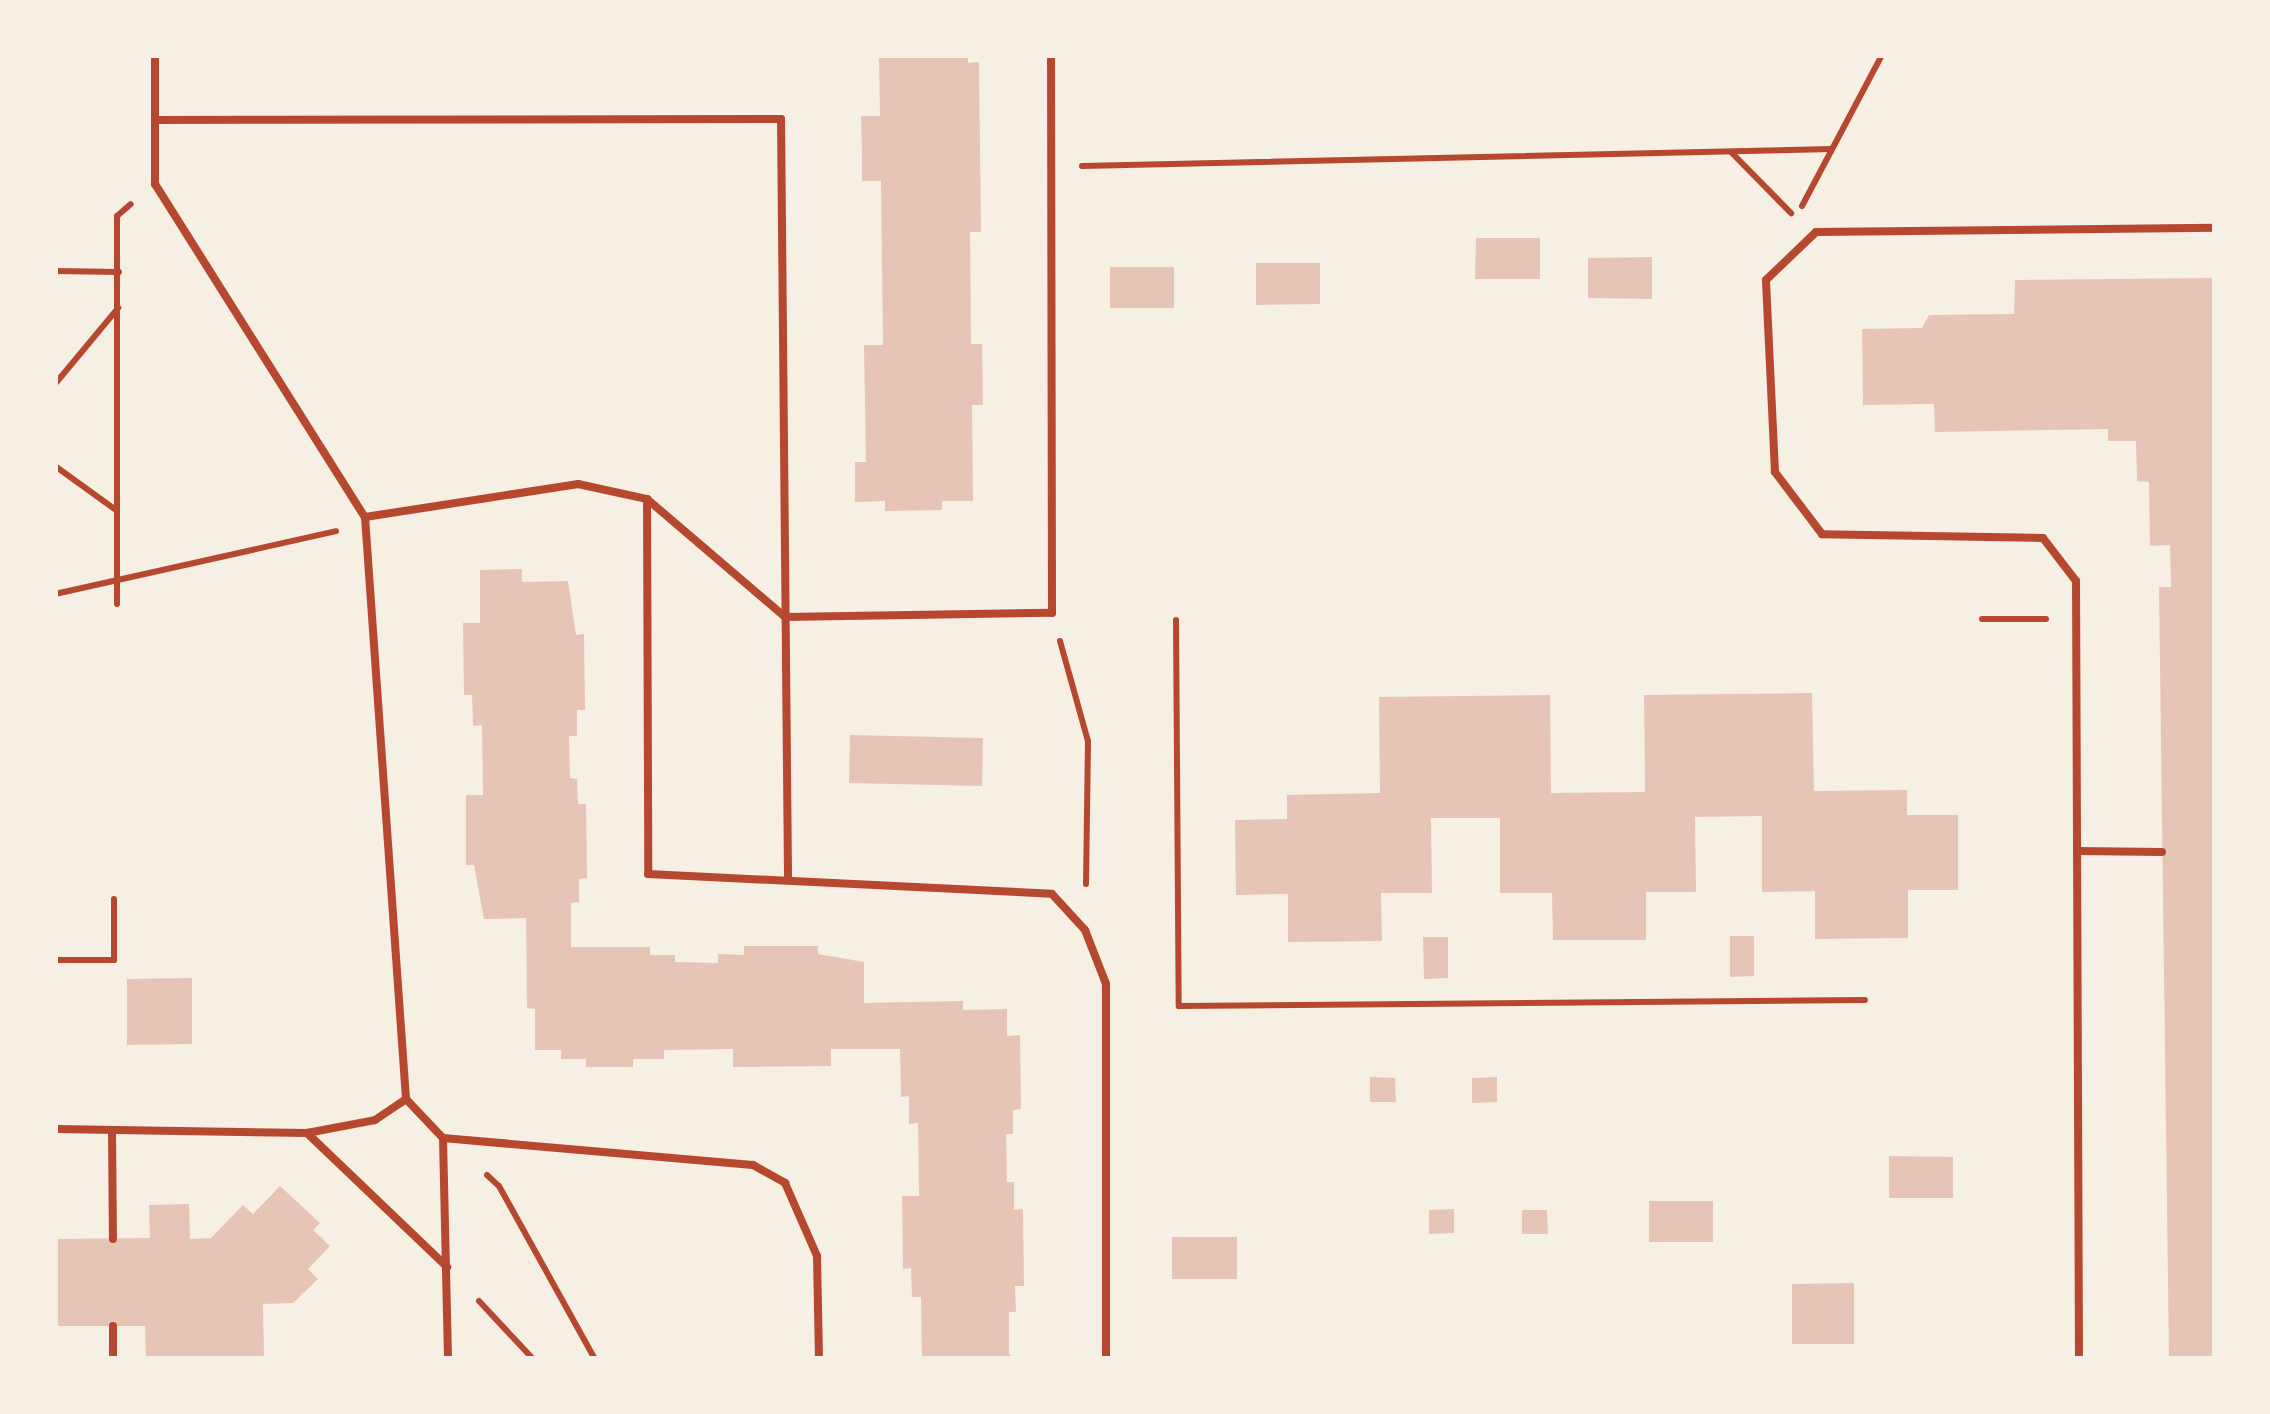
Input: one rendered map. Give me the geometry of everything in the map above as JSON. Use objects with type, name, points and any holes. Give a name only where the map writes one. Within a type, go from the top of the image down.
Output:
[{"type":"lane","points":[[155,55],[155,184],[365,516],[406,1098],[444,1138],[753,1165],[785,1183],[817,1256],[820,1359]]},
{"type":"lane","points":[[365,516],[578,484],[647,499],[785,618],[1052,613],[1050,55]]},
{"type":"lane","points":[[155,120],[781,119],[788,878]]},
{"type":"lane","points":[[2080,1359],[2076,581],[2043,538],[1822,534],[1775,472],[1766,280],[1816,232],[2215,228]]},
{"type":"lane","points":[[647,499],[648,874],[1052,894],[1085,930],[1106,984],[1106,1359]]},
{"type":"lane","points":[[2076,852],[2162,852]]},
{"type":"lane","points":[[55,1129],[306,1132],[375,1120],[406,1098]]},
{"type":"lane","points":[[112,1130],[113,1239]]},
{"type":"lane","points":[[306,1132],[447,1267]]},
{"type":"lane","points":[[444,1138],[448,1359]]},
{"type":"lane","points":[[113,1326],[113,1359]]},
{"type":"path","points":[[1730,152],[1795,218],[1882,55]]},
{"type":"path","points":[[1051,166],[1832,149]]},
{"type":"path","points":[[116,604],[117,216],[155,184]]},
{"type":"path","points":[[55,271],[119,272]]},
{"type":"path","points":[[55,384],[119,308]]},
{"type":"path","points":[[55,466],[117,510]]},
{"type":"path","points":[[55,594],[329,534],[365,516]]},
{"type":"path","points":[[1052,613],[1088,741],[1085,930]]},
{"type":"path","points":[[1982,619],[2076,619]]},
{"type":"path","points":[[1176,620],[1178,1006],[1865,1000]]},
{"type":"path","points":[[55,960],[114,960],[114,899]]},
{"type":"path","points":[[444,1138],[500,1186],[595,1359]]},
{"type":"path","points":[[447,1267],[532,1359]]},
{"type":"building","points":[[879,55],[968,55],[968,63],[979,62],[981,232],[970,232],[971,344],[982,344],[983,405],[972,405],[973,501],[942,501],[942,510],[885,511],[885,501],[855,502],[855,462],[866,462],[864,345],[883,345],[881,181],[862,181],[861,116],[880,116]]},
{"type":"building","points":[[1476,238],[1540,238],[1540,279],[1475,279]]},
{"type":"building","points":[[1652,257],[1652,299],[1588,298],[1588,258]]},
{"type":"building","points":[[1256,263],[1320,263],[1320,304],[1256,305]]},
{"type":"building","points":[[1110,267],[1174,267],[1174,308],[1110,308]]},
{"type":"building","points":[[2215,278],[2215,1359],[2169,1359],[2159,587],[2171,587],[2170,545],[2150,546],[2149,482],[2137,481],[2136,441],[2108,441],[2108,429],[1935,432],[1934,404],[1863,405],[1862,329],[1922,328],[1929,315],[2014,314],[2015,280]]},
{"type":"building","points":[[522,569],[522,582],[568,581],[576,635],[584,634],[585,710],[577,710],[577,736],[569,736],[570,778],[577,779],[578,804],[586,804],[587,878],[579,879],[579,902],[571,903],[571,947],[650,947],[650,955],[675,955],[675,962],[718,963],[718,954],[744,955],[744,946],[818,946],[818,954],[864,962],[864,1003],[963,1001],[963,1010],[1007,1009],[1007,1036],[1020,1035],[1021,1109],[1013,1110],[1013,1134],[1006,1134],[1007,1182],[1014,1182],[1014,1210],[1023,1209],[1024,1286],[1015,1286],[1016,1312],[1009,1312],[1009,1354],[1017,1359],[922,1359],[921,1297],[912,1297],[911,1268],[903,1269],[902,1196],[919,1196],[918,1123],[909,1124],[909,1096],[901,1097],[900,1049],[831,1049],[831,1066],[733,1067],[733,1049],[664,1050],[664,1059],[633,1059],[633,1067],[586,1067],[586,1059],[561,1059],[561,1050],[535,1050],[535,1009],[527,1008],[526,918],[484,919],[474,865],[466,865],[466,795],[483,795],[482,725],[473,726],[472,695],[464,695],[463,623],[480,623],[480,570]]},
{"type":"building","points":[[1812,693],[1814,791],[1907,790],[1907,815],[1958,815],[1958,890],[1908,890],[1908,938],[1815,939],[1815,891],[1762,892],[1762,816],[1695,817],[1696,892],[1646,892],[1646,940],[1553,940],[1552,893],[1500,893],[1500,818],[1431,818],[1432,893],[1381,893],[1382,941],[1288,942],[1288,894],[1236,895],[1235,820],[1287,819],[1287,795],[1380,793],[1379,697],[1550,695],[1551,793],[1645,792],[1644,695]]},
{"type":"building","points":[[850,735],[983,738],[982,786],[849,783]]},
{"type":"building","points":[[1730,936],[1754,936],[1754,976],[1730,977]]},
{"type":"building","points":[[1423,937],[1448,937],[1448,978],[1424,979]]},
{"type":"building","points":[[192,978],[192,1044],[127,1045],[127,979]]},
{"type":"building","points":[[1370,1077],[1395,1078],[1396,1102],[1370,1102]]},
{"type":"building","points":[[1497,1077],[1497,1102],[1472,1103],[1472,1078]]},
{"type":"building","points":[[1889,1156],[1953,1157],[1953,1198],[1889,1198]]},
{"type":"building","points":[[280,1186],[320,1223],[313,1230],[330,1246],[308,1269],[318,1279],[293,1303],[263,1304],[264,1359],[146,1359],[145,1326],[55,1326],[55,1239],[150,1238],[149,1205],[189,1204],[190,1239],[211,1238],[243,1205],[253,1214]]},
{"type":"building","points":[[1649,1201],[1713,1201],[1713,1242],[1649,1242]]},
{"type":"building","points":[[1454,1209],[1454,1233],[1429,1234],[1429,1210]]},
{"type":"building","points":[[1522,1210],[1547,1210],[1548,1234],[1522,1234]]},
{"type":"building","points":[[1172,1237],[1237,1237],[1237,1279],[1172,1279]]},
{"type":"building","points":[[1854,1283],[1854,1344],[1792,1344],[1792,1284]]}]
